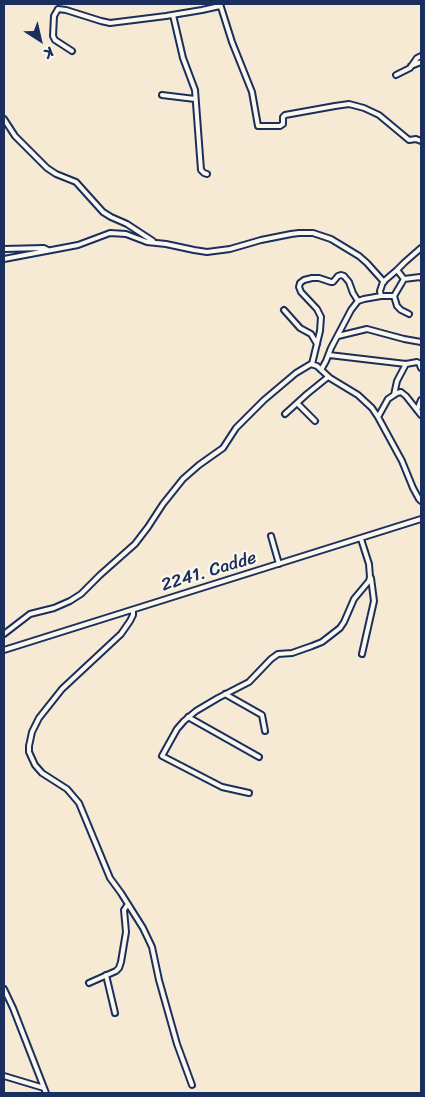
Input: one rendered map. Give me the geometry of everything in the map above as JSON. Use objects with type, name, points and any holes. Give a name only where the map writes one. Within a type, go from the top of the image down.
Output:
[{"type":"street","points":[[72,51],[55,40],[53,36],[54,16],[58,9],[110,23],[173,15],[220,5],[232,42],[252,92],[258,126],[280,126],[283,124],[283,117],[285,115],[349,104],[379,115],[407,139],[421,141]]},
{"type":"street","points":[[173,15],[183,58],[194,86],[200,168],[202,172],[207,174]]},
{"type":"street","points":[[396,76],[407,70],[421,56]]},
{"type":"street","points":[[411,66],[421,62]]},
{"type":"street","points":[[162,95],[195,99]]},
{"type":"street","points":[[4,119],[15,136],[47,168],[76,182],[103,212],[127,224],[155,242]]},
{"type":"street","points":[[4,259],[78,245],[115,233],[126,234],[144,241],[176,245],[201,251],[214,251],[230,249],[290,234],[313,233],[331,238],[359,256],[384,282]]},
{"type":"street","points":[[4,249],[44,248],[48,250]]},
{"type":"street","points":[[381,296],[380,290],[384,282],[421,248]]},
{"type":"street","points":[[397,270],[404,279]]},
{"type":"street","points":[[312,364],[322,322],[317,309],[300,291],[299,285],[306,279],[315,278],[333,282],[338,276],[344,276],[350,282],[353,293],[358,301]]},
{"type":"street","points":[[404,279],[421,278]]},
{"type":"street","points":[[404,279],[394,296],[397,306],[409,314]]},
{"type":"street","points":[[321,370],[351,310],[358,301],[381,296],[394,296]]},
{"type":"street","points":[[284,310],[300,328],[311,334],[317,344]]},
{"type":"street","points":[[338,336],[367,330],[404,340],[421,342]]},
{"type":"street","points":[[329,355],[406,364],[418,362],[421,368]]},
{"type":"street","points":[[4,634],[30,614],[54,608],[81,594],[135,544],[183,479],[223,448],[236,428],[273,392],[296,373],[312,364],[317,366],[328,377],[358,395],[372,408],[402,461],[413,488],[421,501]]},
{"type":"street","points":[[394,395],[397,381],[406,364]]},
{"type":"street","points":[[285,414],[328,377]]},
{"type":"street","points":[[378,417],[388,399],[401,392],[404,393],[421,416]]},
{"type":"street","points":[[417,410],[421,400]]},
{"type":"street","points":[[298,403],[315,422]]},
{"type":"street","name":"2241. Cadde","points":[[4,650],[421,519]]},
{"type":"street","points":[[271,536],[279,564]]},
{"type":"street","points":[[361,539],[369,564],[374,601],[362,654]]},
{"type":"street","points":[[249,793],[222,787],[162,756],[177,729],[188,717],[202,707],[249,682],[278,654],[292,653],[322,642],[340,628],[352,603],[371,574]]},
{"type":"street","points":[[133,610],[133,615],[122,634],[62,689],[39,718],[32,732],[28,749],[32,760],[42,773],[67,789],[79,803],[110,878],[143,928],[152,947],[171,1026],[192,1085]]},
{"type":"street","points":[[225,694],[262,715],[264,731]]},
{"type":"street","points":[[188,717],[259,757]]},
{"type":"street","points":[[89,983],[117,970],[121,962],[126,927],[124,910],[128,904]]},
{"type":"street","points":[[106,975],[115,1013]]},
{"type":"street","points":[[4,989],[10,999],[46,1093]]},
{"type":"street","points":[[4,1076],[44,1088]]}]
